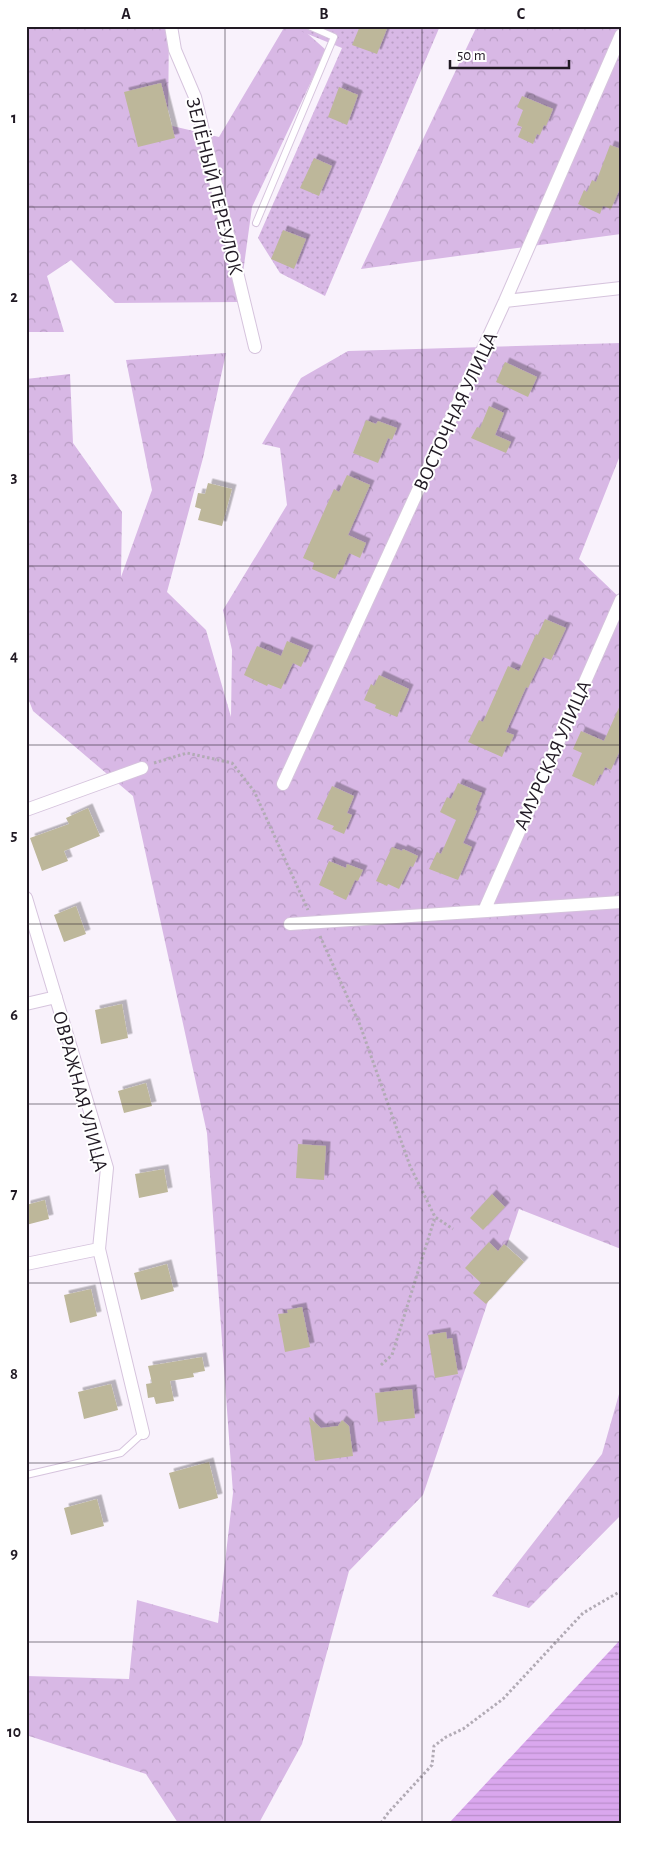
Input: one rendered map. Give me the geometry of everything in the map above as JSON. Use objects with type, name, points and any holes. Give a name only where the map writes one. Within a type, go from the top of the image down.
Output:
[{"type":"street","name":"ЗЕЛЁНЫЙ ПЕРЕУЛОК","points":[[171,26],[175,50],[195,97],[255,347]]},
{"type":"street","name":"ВОСТОЧНАЯ УЛИЦА","points":[[283,784],[505,301],[621,35]]},
{"type":"street","points":[[505,301],[621,288]]},
{"type":"street","name":"АМУРСКАЯ УЛИЦА","points":[[484,911],[621,600]]},
{"type":"street","points":[[26,810],[142,768]]},
{"type":"street","name":"ОВРАЖНАЯ УЛИЦА","points":[[26,898],[106,1168],[99,1248],[143,1433]]},
{"type":"street","points":[[290,924],[621,902]]},
{"type":"street","points":[[26,1004],[56,997]]},
{"type":"street","points":[[26,1264],[99,1248]]},
{"type":"lane","points":[[256,223],[334,37],[309,26]]},
{"type":"lane","points":[[26,1475],[121,1452],[143,1433]]},
{"type":"path","points":[[142,768],[187,753],[232,763],[254,790],[311,917]]},
{"type":"path","points":[[319,935],[360,1025],[410,1166],[435,1217],[453,1229]]},
{"type":"path","points":[[382,1365],[392,1355],[435,1217]]},
{"type":"path","points":[[381,1823],[432,1765],[434,1746],[446,1737],[463,1729],[503,1699],[583,1613],[621,1591]]},
{"type":"green space","points":[[26,26],[169,26],[168,125],[219,137],[285,26],[299,26],[326,50],[252,207],[239,302],[115,303],[71,260],[47,276],[64,332],[26,332]]},
{"type":"green space","points":[[288,26],[440,26],[325,296],[280,273],[258,238],[342,48]]},
{"type":"green space","points":[[477,26],[621,26],[621,234],[361,269]]},
{"type":"green space","points":[[621,343],[621,453],[579,559],[621,599],[621,1249],[519,1209],[423,1495],[349,1571],[302,1744],[259,1823],[178,1823],[146,1774],[26,1735],[26,1676],[129,1679],[137,1600],[218,1623],[233,1493],[207,1133],[133,796],[33,711],[26,693],[26,379],[70,374],[73,443],[122,512],[121,577],[152,490],[126,360],[226,353],[203,458],[167,592],[206,630],[231,717],[232,650],[223,610],[287,505],[280,448],[262,444],[301,378],[348,351]]},
{"type":"green space","points":[[621,1387],[621,1515],[529,1608],[492,1596],[602,1454]]},
{"type":"shaded area","points":[[621,1639],[621,1823],[449,1823]]},
{"type":"building","points":[[360,26],[388,26],[377,54],[352,45]]},
{"type":"building","points":[[161,83],[175,138],[138,147],[124,92]]},
{"type":"building","points":[[339,87],[358,95],[347,125],[328,117]]},
{"type":"building","points":[[522,96],[553,109],[546,126],[544,125],[540,135],[537,134],[533,144],[518,137],[522,127],[517,125],[523,110],[517,107]]},
{"type":"building","points":[[610,145],[621,149],[621,186],[611,209],[603,206],[600,214],[578,204],[584,190],[587,192],[592,180],[596,182]]},
{"type":"building","points":[[314,158],[332,166],[319,196],[300,188]]},
{"type":"building","points":[[283,230],[306,239],[294,269],[271,259]]},
{"type":"building","points":[[505,362],[537,377],[528,397],[496,382]]},
{"type":"building","points":[[489,406],[504,413],[495,435],[511,442],[506,453],[471,438],[477,427],[480,428]]},
{"type":"building","points":[[366,420],[376,424],[378,421],[397,428],[392,440],[388,438],[378,463],[353,453]]},
{"type":"building","points":[[347,475],[370,485],[348,535],[366,543],[360,558],[349,553],[342,570],[340,569],[335,579],[312,569],[314,563],[303,558],[334,489],[339,492]]},
{"type":"building","points":[[208,483],[232,489],[222,526],[198,520],[201,509],[195,507],[198,493],[205,494]]},
{"type":"building","points":[[545,619],[566,628],[551,660],[543,657],[528,688],[526,687],[506,732],[514,735],[509,746],[507,745],[502,757],[468,742],[479,720],[483,722],[508,666],[519,671]]},
{"type":"building","points":[[287,641],[309,650],[301,667],[293,663],[281,689],[268,684],[267,686],[244,675],[257,646],[281,656]]},
{"type":"building","points":[[379,675],[409,689],[397,717],[375,708],[376,705],[364,700],[371,684],[374,686]]},
{"type":"building","points":[[621,703],[621,748],[611,770],[605,767],[594,786],[572,776],[582,753],[573,749],[581,731],[604,741]]},
{"type":"building","points":[[458,783],[482,793],[475,810],[477,811],[463,843],[472,847],[458,880],[429,869],[437,852],[441,854],[456,820],[440,812],[447,797],[451,799]]},
{"type":"building","points":[[332,786],[354,796],[347,813],[352,815],[344,834],[332,829],[334,826],[317,819]]},
{"type":"building","points":[[88,808],[100,836],[64,851],[68,861],[42,871],[30,838],[69,824],[66,818]]},
{"type":"building","points":[[392,847],[402,851],[403,849],[418,856],[413,867],[410,866],[399,889],[376,881]]},
{"type":"building","points":[[329,861],[346,868],[347,864],[363,870],[358,881],[355,880],[346,900],[319,885]]},
{"type":"building","points":[[76,906],[86,934],[64,942],[54,915]]},
{"type":"building","points":[[122,1004],[128,1038],[101,1044],[95,1010]]},
{"type":"building","points":[[146,1083],[152,1106],[124,1113],[118,1091]]},
{"type":"building","points":[[298,1144],[326,1146],[324,1180],[296,1178]]},
{"type":"building","points":[[164,1169],[168,1192],[139,1198],[135,1174]]},
{"type":"building","points":[[492,1194],[505,1207],[483,1230],[470,1218]]},
{"type":"building","points":[[45,1200],[49,1219],[26,1225],[26,1205]]},
{"type":"building","points":[[489,1242],[498,1251],[504,1244],[524,1262],[486,1304],[473,1293],[481,1283],[465,1268]]},
{"type":"building","points":[[167,1264],[174,1291],[141,1300],[134,1273]]},
{"type":"building","points":[[91,1289],[97,1316],[70,1323],[64,1295]]},
{"type":"building","points":[[302,1307],[310,1347],[285,1352],[278,1314],[288,1313],[287,1310]]},
{"type":"building","points":[[446,1332],[447,1339],[452,1338],[458,1374],[435,1378],[428,1335]]},
{"type":"building","points":[[202,1357],[205,1371],[193,1373],[194,1377],[170,1381],[174,1401],[156,1404],[154,1397],[148,1398],[146,1384],[152,1383],[148,1366]]},
{"type":"building","points":[[111,1384],[118,1410],[84,1419],[78,1392]]},
{"type":"building","points":[[412,1389],[415,1418],[378,1422],[375,1393]]},
{"type":"building","points":[[309,1417],[321,1428],[338,1426],[342,1420],[349,1426],[353,1456],[315,1461]]},
{"type":"building","points":[[209,1462],[218,1498],[179,1509],[169,1473]]},
{"type":"building","points":[[97,1499],[104,1526],[71,1535],[64,1508]]}]
